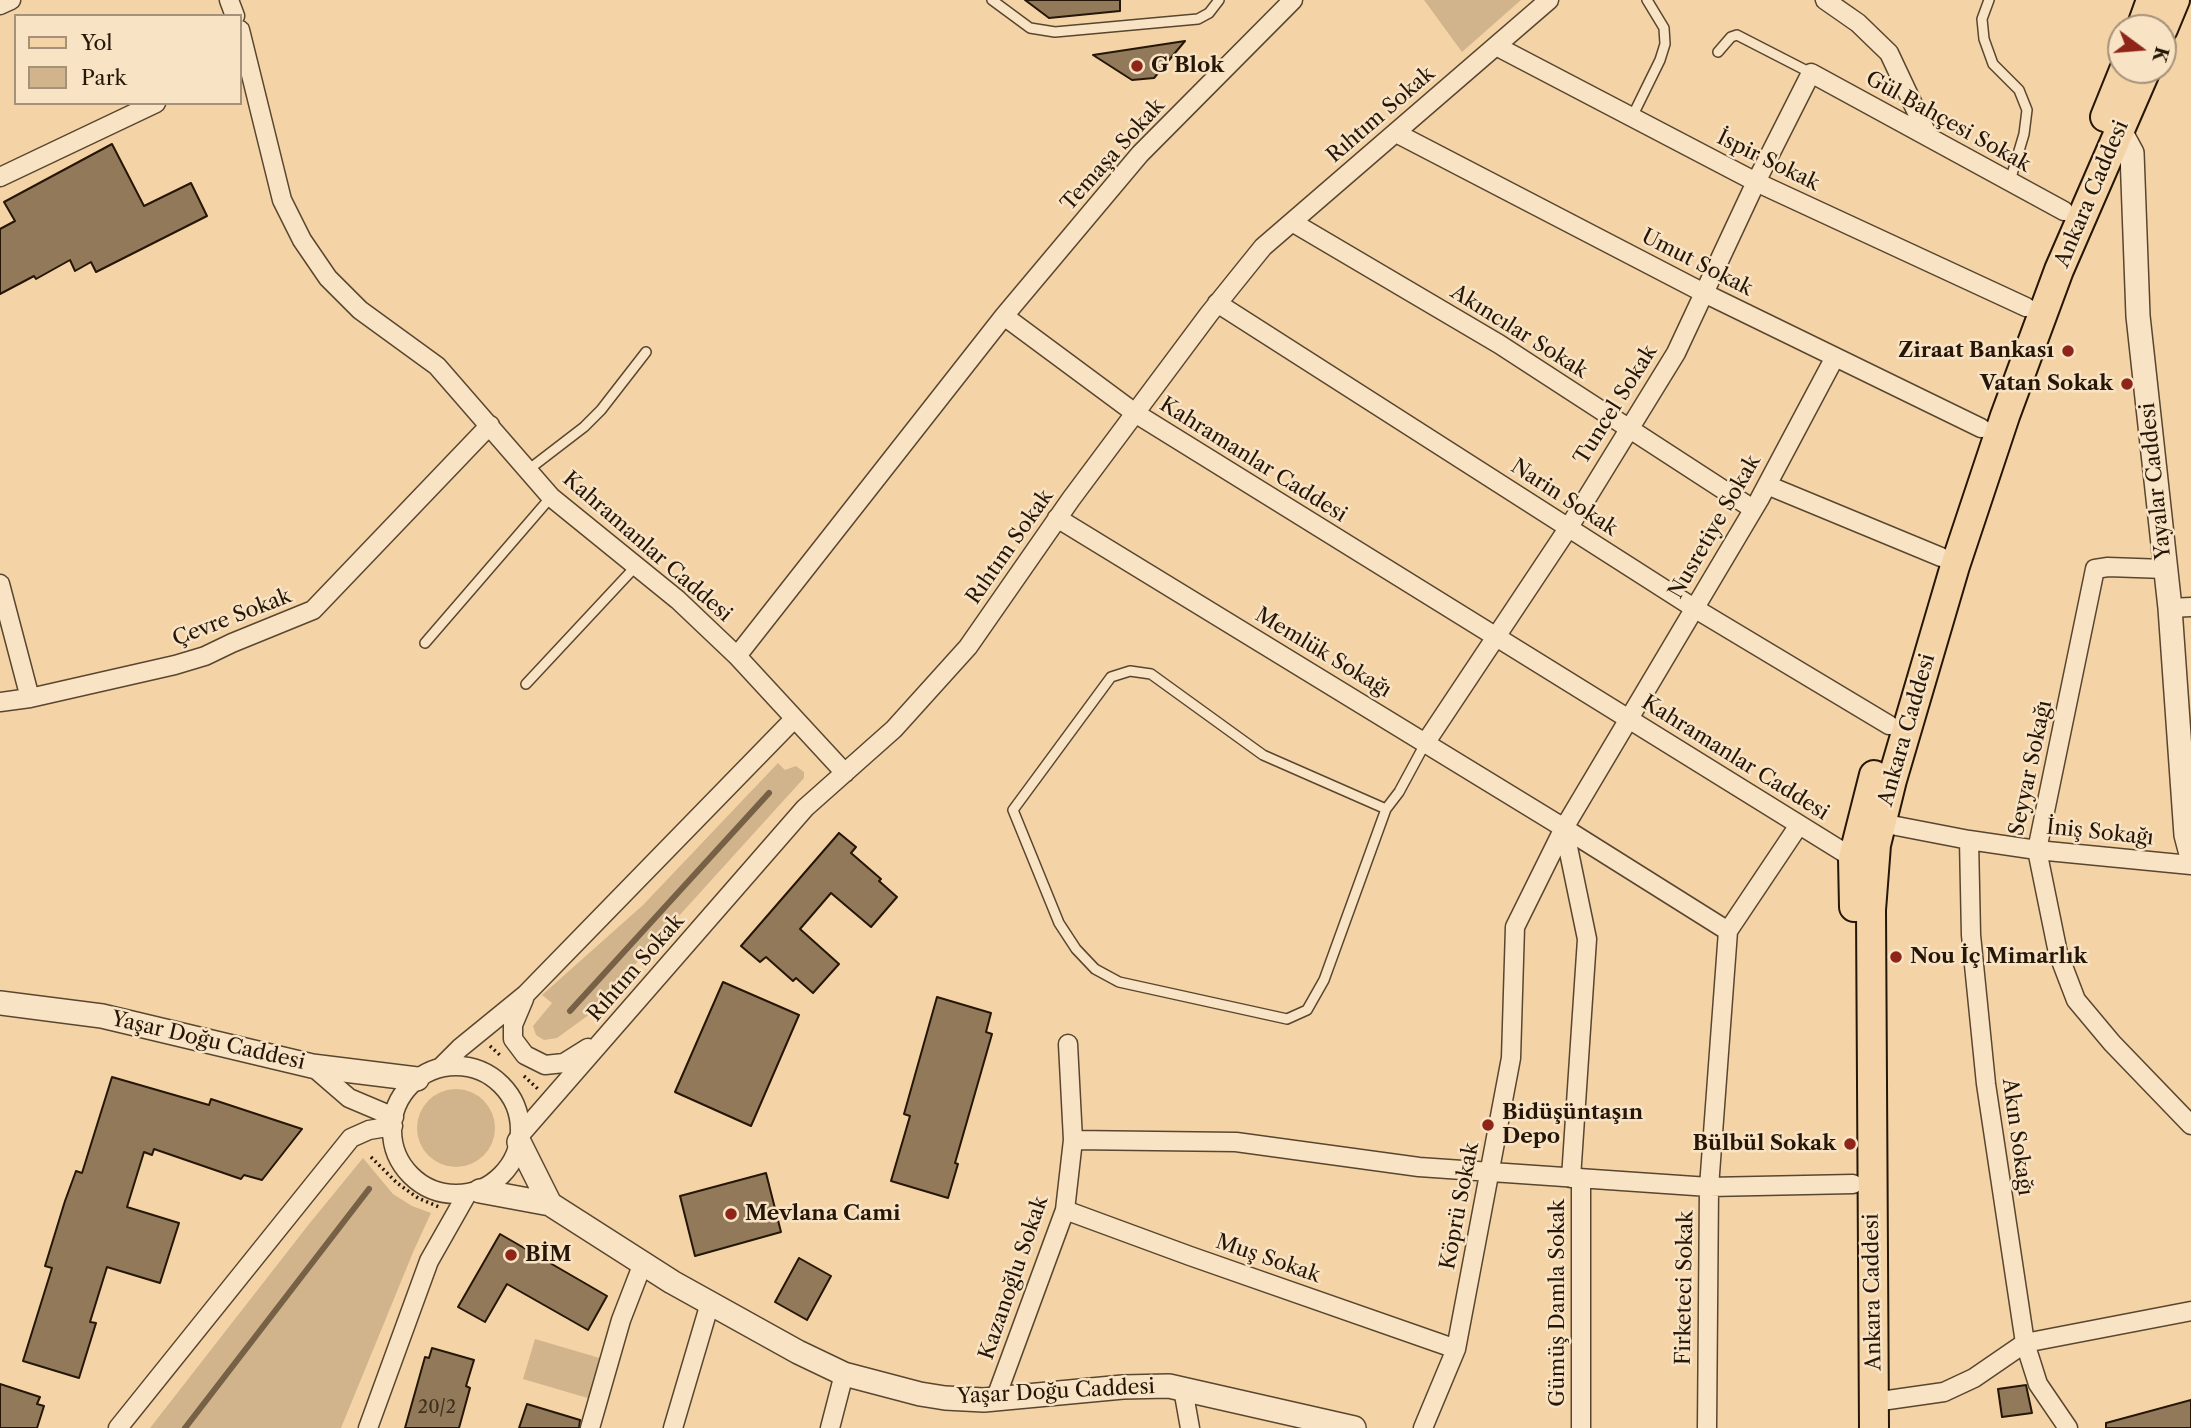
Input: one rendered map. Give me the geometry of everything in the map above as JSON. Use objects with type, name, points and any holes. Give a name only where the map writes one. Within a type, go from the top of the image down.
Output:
[{"type":"main road","name":"Ankara Caddesi","points":[[1874,1415],[1871,898],[1863,860],[1881,823],[1955,566],[2005,416],[2112,124],[2121,84]]},
{"type":"main road","name":"Ankara Caddesi","points":[[1855,1428],[1853,1184],[1856,1011],[1863,860],[1861,819],[1981,428],[2026,307],[2064,211],[2137,84]]},
{"type":"street","points":[[0,5],[11,0]]},
{"type":"street","name":"Temaşa Sokak","points":[[1004,316],[1140,154],[1293,0]]},
{"type":"street","name":"Rıhtım Sokak","points":[[520,1138],[805,808],[894,729],[968,646],[1135,413],[1217,303],[1263,247],[1549,0]]},
{"type":"street","points":[[1825,0],[1858,23],[1889,53],[1928,136]]},
{"type":"street","name":"İspir Sokak","points":[[1496,46],[1756,182],[2026,307]]},
{"type":"street","name":"Kahramanlar Caddesi","points":[[244,62],[282,200],[302,240],[328,278],[360,310],[437,366],[551,497],[637,565],[737,656],[845,773]]},
{"type":"street","name":"Gül Bahçesi Sokak","points":[[1811,73],[2064,211]]},
{"type":"street","name":"Tuncel Sokak","points":[[1426,742],[1569,527],[1676,353],[1756,182],[1811,73]]},
{"type":"street","points":[[0,177],[152,105]]},
{"type":"street","name":"Yayalar Caddesi","points":[[2112,124],[2132,153],[2138,316],[2165,569],[2181,608],[2186,835],[2191,854]]},
{"type":"street","name":"Umut Sokak","points":[[1396,133],[1704,293],[1981,428]]},
{"type":"street","name":"Akıncılar Sokak","points":[[1292,222],[1499,344],[1753,509]]},
{"type":"street","name":"Narin Sokak","points":[[1217,303],[1694,608],[1889,725]]},
{"type":"street","name":"Kahramanlar Caddesi","points":[[737,656],[1004,316],[1135,413],[1799,825],[1863,860]]},
{"type":"street","name":"Nusretiye Sokak","points":[[1564,828],[1767,485],[1835,357]]},
{"type":"street","name":"Çevre Sokak","points":[[0,702],[30,698],[176,665],[205,656],[313,610],[490,425]]},
{"type":"street","points":[[1767,485],[1941,557]]},
{"type":"street","name":"Memlük Sokağı","points":[[1058,518],[1426,742],[1728,931]]},
{"type":"street","name":"Seyyar Sokağı","points":[[2165,569],[2095,569],[2037,850],[2057,953],[2076,1000],[2112,1043],[2191,1125]]},
{"type":"street","points":[[0,584],[30,698]]},
{"type":"street","points":[[440,1068],[460,1048],[525,995],[794,719]]},
{"type":"street","name":"İniş Sokağı","points":[[1881,823],[2037,850],[2191,865]]},
{"type":"street","points":[[1799,825],[1728,931],[1709,1187],[1853,1184]]},
{"type":"street","name":"Köprü Sokak","points":[[1423,1428],[1456,1349],[1511,1058],[1515,927],[1564,828]]},
{"type":"street","name":"Gümüş Damla Sokak","points":[[1564,828],[1587,939],[1576,1178],[1581,1428]]},
{"type":"street","name":"Akın Sokağı","points":[[1969,840],[1971,935],[1986,1084],[2025,1343],[2038,1384],[2068,1428]]},
{"type":"street","points":[[525,995],[513,1025],[513,1039],[525,1055],[545,1065],[564,1063],[604,1038]]},
{"type":"street","name":"Yaşar Doğu Caddesi","points":[[0,1003],[102,1016],[313,1066],[417,1079]]},
{"type":"street","name":"Kazanoğlu Sokak","points":[[996,1400],[1065,1210],[1073,1140],[1068,1044]]},
{"type":"street","points":[[313,1066],[349,1098],[393,1122]]},
{"type":"street","points":[[368,1428],[429,1261],[473,1192],[496,1181],[509,1167],[518,1151],[520,1138],[519,1114],[511,1096],[497,1080],[478,1069],[457,1066],[440,1068],[417,1079],[402,1096],[393,1122],[392,1137],[398,1158],[411,1176],[425,1187],[443,1194],[473,1192],[499,1192],[550,1203]]},
{"type":"street","points":[[118,1428],[351,1138],[393,1122]]},
{"type":"street","points":[[520,1138],[550,1203]]},
{"type":"street","name":"Firketeci Sokak","points":[[1073,1140],[1236,1142],[1419,1167],[1709,1187],[1707,1428]]},
{"type":"street","name":"Yaşar Doğu Caddesi","points":[[550,1203],[710,1303],[844,1374],[945,1398],[996,1400],[1151,1385],[1183,1389],[1297,1422],[1354,1428]]},
{"type":"street","name":"Muş Sokak","points":[[1065,1210],[1456,1349]]},
{"type":"street","points":[[590,1428],[621,1320],[643,1263]]},
{"type":"street","points":[[673,1428],[710,1303]]},
{"type":"street","points":[[1874,1415],[1944,1392],[1974,1378],[2025,1343],[2191,1311]]},
{"type":"street","points":[[830,1428],[844,1374]]},
{"type":"street","points":[[1183,1389],[1191,1428]]},
{"type":"lane","points":[[992,0],[1030,28],[1055,32],[1198,19],[1209,13],[1219,0]]},
{"type":"lane","points":[[1632,117],[1665,44],[1664,28],[1647,0]]},
{"type":"lane","points":[[1989,0],[1982,19],[1984,40],[1993,64],[2019,90],[2027,110],[2025,134],[2010,181]]},
{"type":"lane","points":[[1718,52],[1731,37],[1737,35],[1811,73]]},
{"type":"lane","points":[[528,470],[584,427],[601,410],[646,352]]},
{"type":"lane","points":[[425,643],[551,497]]},
{"type":"lane","points":[[526,684],[637,565]]},
{"type":"lane","points":[[1386,809],[1263,755],[1151,674],[1130,671],[1111,677],[1013,810],[1059,923],[1076,949],[1095,969],[1119,982],[1287,1019],[1307,1010],[1324,980],[1386,809],[1399,792],[1426,742]]},
{"type":"path","points":[[371,1157],[397,1183],[418,1198],[444,1210]]},
{"type":"green space","points":[[1424,0],[1521,0],[1462,52]]},
{"type":"green space","points":[[778,763],[785,770],[796,766],[804,772],[804,778],[590,1014],[557,1038],[544,1040],[536,1035],[533,1026],[552,1003],[542,995],[643,905]]},
{"type":"green space","points":[[456,1089],[471,1092],[483,1101],[492,1113],[495,1128],[492,1143],[483,1155],[471,1164],[456,1167],[441,1164],[429,1155],[420,1143],[417,1128],[420,1113],[429,1101],[441,1092]]},
{"type":"green space","points":[[363,1158],[393,1194],[412,1206],[431,1213],[341,1428],[150,1428],[309,1224]]},
{"type":"green space","points":[[535,1339],[603,1359],[591,1399],[523,1379]]},
{"type":"building","points":[[1025,0],[1120,0],[1120,11],[1049,18]]},
{"type":"building","name":"G Blok","points":[[1185,41],[1154,78],[1132,80],[1093,55]]},
{"type":"building","points":[[112,144],[144,206],[191,183],[207,216],[96,272],[91,262],[75,271],[70,260],[36,279],[34,276],[0,294],[0,229],[15,221],[4,202]]},
{"type":"building","points":[[839,833],[856,847],[851,853],[897,897],[871,927],[831,893],[800,929],[839,964],[813,993],[796,978],[793,981],[766,957],[760,962],[741,946]]},
{"type":"building","points":[[723,982],[799,1015],[751,1126],[675,1092]]},
{"type":"building","points":[[937,997],[991,1013],[986,1032],[992,1034],[955,1163],[958,1164],[948,1198],[891,1181],[910,1116],[904,1114]]},
{"type":"building","points":[[112,1077],[209,1105],[211,1099],[302,1129],[262,1180],[244,1175],[241,1179],[154,1149],[152,1155],[144,1152],[127,1207],[179,1223],[160,1283],[107,1267],[90,1322],[96,1323],[79,1378],[23,1361],[52,1268],[45,1266],[65,1201],[76,1171],[82,1173]]},
{"type":"building","name":"Mevlana Cami","points":[[766,1173],[781,1232],[695,1256],[680,1196]]},
{"type":"building","points":[[500,1234],[607,1296],[588,1330],[507,1284],[485,1322],[458,1307]]},
{"type":"building","points":[[799,1258],[831,1276],[807,1320],[775,1302]]},
{"type":"building","points":[[432,1348],[474,1360],[466,1386],[470,1388],[459,1428],[405,1428],[425,1357],[429,1358]]},
{"type":"building","points":[[0,1384],[40,1397],[37,1404],[44,1406],[37,1428],[0,1428]]},
{"type":"building","points":[[2026,1385],[2032,1413],[2002,1417],[1998,1389]]},
{"type":"building","points":[[2191,1400],[2191,1428],[2106,1428],[2106,1423]]},
{"type":"building","points":[[527,1404],[580,1420],[579,1428],[519,1428]]},
{"type":"waterway","points":[[570,1011],[769,793]]},
{"type":"waterway","points":[[185,1428],[369,1189]]},
{"type":"place","name":"G Blok","points":[[1137,66]]},
{"type":"place","name":"Ziraat Bankası","points":[[2068,351]]},
{"type":"place","name":"Vatan Sokak","points":[[2127,384]]},
{"type":"place","name":"Nou İç Mimarlık","points":[[1896,957]]},
{"type":"place","name":"Bidüşüntaşın Depo","points":[[1488,1125]]},
{"type":"place","name":"Bülbül Sokak","points":[[1850,1144]]},
{"type":"place","name":"Mevlana Cami","points":[[731,1214]]},
{"type":"place","name":"BİM","points":[[511,1255]]}]
